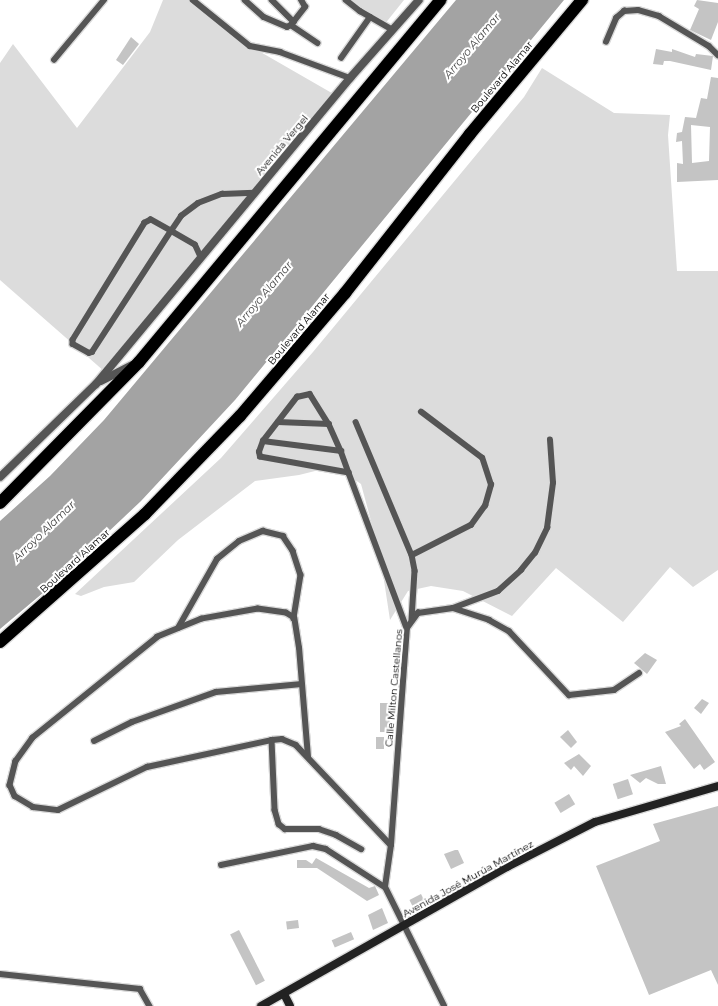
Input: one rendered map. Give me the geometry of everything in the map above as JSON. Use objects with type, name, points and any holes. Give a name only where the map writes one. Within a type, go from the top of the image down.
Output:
[{"type":"highway","points":[[0,503],[139,362],[441,0]]},
{"type":"highway","name":"Boulevard Alamar","points":[[0,642],[145,514],[250,405],[582,0]]},
{"type":"main road","name":"Avenida José Murúa Martínez","points":[[261,1006],[404,927],[507,867],[595,822],[718,786]]},
{"type":"main road","points":[[284,994],[290,1006]]},
{"type":"street","name":"Avenida Vergel","points":[[96,384],[350,78],[419,0]]},
{"type":"street","points":[[1,476],[96,384],[139,362]]},
{"type":"lane","points":[[54,60],[104,0]]},
{"type":"lane","points":[[193,0],[250,46],[280,52],[350,78]]},
{"type":"lane","points":[[245,0],[264,17],[283,27],[293,24],[305,7],[301,0]]},
{"type":"lane","points":[[272,0],[293,24],[318,43]]},
{"type":"lane","points":[[346,0],[370,17],[393,30]]},
{"type":"lane","points":[[606,42],[616,18],[624,11],[638,10],[659,16],[709,46],[718,55]]},
{"type":"lane","points":[[341,58],[370,17]]},
{"type":"lane","points":[[201,258],[195,245],[171,231],[150,220],[145,223],[72,340],[73,344],[89,353],[92,352],[171,231],[181,216],[198,203],[222,194],[254,193]]},
{"type":"lane","points":[[349,473],[260,457],[263,441],[297,397],[310,394],[329,424],[341,451],[406,628]]},
{"type":"lane","points":[[412,555],[471,525],[485,506],[491,485],[482,458],[421,412]]},
{"type":"lane","points":[[278,422],[329,424]]},
{"type":"lane","points":[[356,422],[412,555],[414,571],[412,620]]},
{"type":"lane","points":[[453,608],[498,591],[521,570],[534,553],[547,528],[554,483],[550,440]]},
{"type":"lane","points":[[263,441],[341,451]]},
{"type":"lane","points":[[178,628],[217,559],[240,541],[263,531],[283,536],[293,551],[300,575],[294,618],[302,684],[308,757]]},
{"type":"lane","name":"Calle Milton Castellanos","points":[[385,887],[391,845],[406,628],[418,613],[453,608],[489,620],[509,631],[569,695],[592,695],[614,690],[639,673]]},
{"type":"lane","points":[[294,618],[286,612],[258,609],[202,619],[158,637],[33,738],[16,761],[10,785],[15,796],[33,807],[58,810],[147,767],[282,739],[296,745],[391,845]]},
{"type":"lane","points":[[94,741],[132,722],[216,692],[302,684]]},
{"type":"lane","points":[[272,740],[275,810],[279,824],[285,829],[319,829],[336,834],[361,849]]},
{"type":"lane","points":[[221,865],[313,846],[326,848],[385,887],[444,1006]]},
{"type":"lane","points":[[0,974],[140,989],[150,1006]]},
{"type":"shaded area","points":[[163,0],[193,0],[250,46],[337,96],[105,372],[0,280],[0,63],[13,44],[77,128],[150,32]]},
{"type":"shaded area","points":[[349,0],[404,0],[384,25]]},
{"type":"shaded area","points":[[542,68],[614,113],[670,115],[668,135],[677,271],[718,271],[718,570],[693,587],[670,567],[623,622],[556,568],[512,616],[463,591],[431,586],[408,591],[390,620],[380,554],[361,484],[335,466],[299,475],[255,481],[178,540],[134,582],[104,587],[81,596],[75,594],[221,458],[313,352],[524,97]]},
{"type":"water","name":"Arroyo Alamar","points":[[456,0],[564,0],[235,400],[141,501],[50,587],[0,629],[0,521],[50,476],[104,420]]},
{"type":"building","points":[[697,0],[718,3],[718,22],[711,40],[690,30],[699,9],[694,6]]},
{"type":"building","points":[[131,37],[139,44],[123,65],[116,60]]},
{"type":"building","points":[[656,49],[672,52],[672,49],[695,57],[696,54],[713,56],[711,70],[670,61],[664,61],[663,65],[653,64]]},
{"type":"building","points":[[711,77],[718,78],[718,180],[677,182],[677,163],[683,164],[682,141],[676,142],[677,133],[682,132],[685,117],[696,118],[701,98],[707,99]],"holes":[[[691,125],[710,127],[709,161],[692,163]]]},
{"type":"building","points":[[645,653],[657,660],[647,674],[634,663]]},
{"type":"building","points":[[702,699],[709,703],[701,714],[694,708]]},
{"type":"building","points":[[380,703],[391,703],[391,732],[380,732]]},
{"type":"building","points":[[685,719],[715,762],[704,770],[700,764],[694,769],[665,732],[681,726],[679,724]]},
{"type":"building","points":[[568,730],[577,742],[571,748],[560,737]]},
{"type":"building","points":[[376,737],[384,737],[384,749],[376,749]]},
{"type":"building","points":[[579,754],[591,766],[583,776],[574,766],[571,770],[564,763]]},
{"type":"building","points":[[661,766],[666,784],[658,784],[646,778],[640,783],[630,775]]},
{"type":"building","points":[[628,779],[633,794],[618,799],[613,784]]},
{"type":"building","points":[[569,794],[575,804],[561,813],[554,803]]},
{"type":"building","points":[[718,806],[718,985],[711,970],[649,995],[596,866],[660,841],[653,824]]},
{"type":"building","points":[[458,850],[464,863],[451,869],[444,854]]},
{"type":"building","points":[[316,858],[369,888],[375,886],[379,895],[367,901],[317,868],[297,868],[297,860],[306,860],[312,864]]},
{"type":"building","points":[[421,894],[425,902],[414,908],[409,900]]},
{"type":"building","points":[[382,908],[388,923],[373,930],[368,915]]},
{"type":"building","points":[[298,920],[299,928],[287,929],[286,921]]},
{"type":"building","points":[[239,930],[265,981],[256,985],[230,935]]},
{"type":"building","points":[[351,932],[354,939],[335,948],[332,940]]}]
